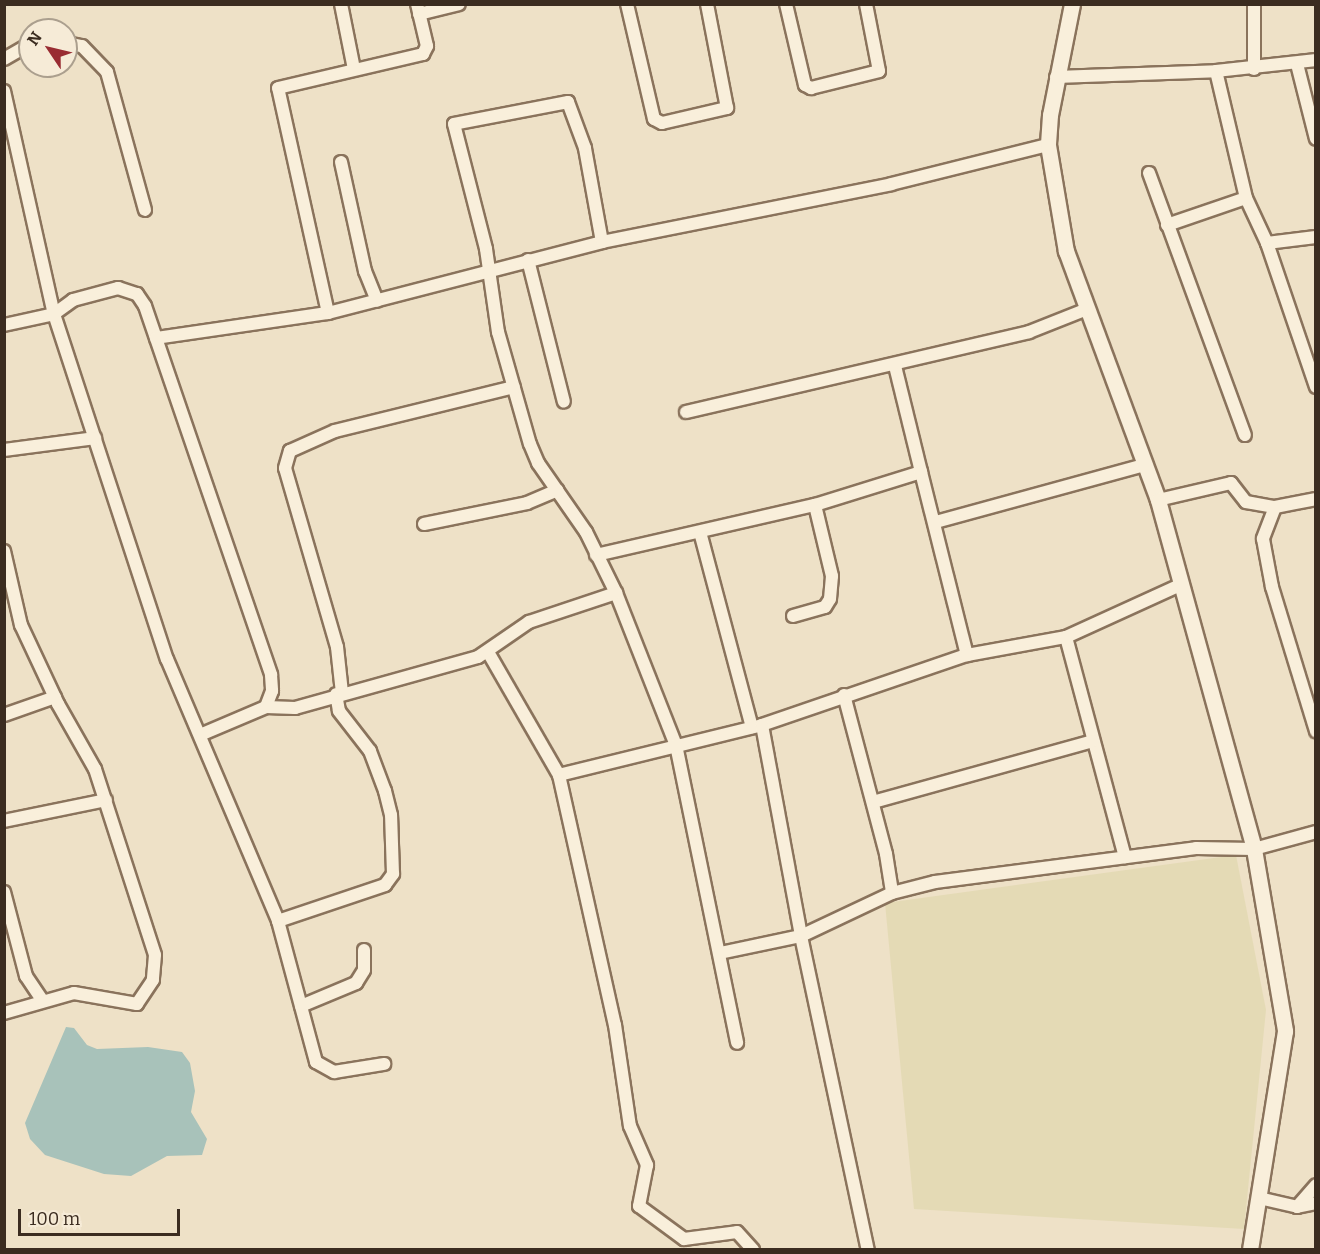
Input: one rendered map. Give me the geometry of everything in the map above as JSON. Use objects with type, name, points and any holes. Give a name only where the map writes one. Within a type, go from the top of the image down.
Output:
[{"type":"street","points":[[341,4],[354,69]]},
{"type":"street","points":[[328,313],[278,88],[423,54],[427,46],[418,9],[459,4]]},
{"type":"street","points":[[627,4],[654,119],[662,123],[727,108],[707,4]]},
{"type":"street","points":[[786,4],[805,85],[811,88],[879,71],[866,4]]},
{"type":"street","points":[[1072,4],[1056,77],[1048,145],[1066,251],[1158,500],[1178,586],[1254,849],[1285,1031],[1250,1250]]},
{"type":"street","points":[[1254,4],[1254,69]]},
{"type":"street","points":[[78,48],[90,52],[107,72],[145,210]]},
{"type":"street","points":[[4,59],[18,51]]},
{"type":"street","points":[[1056,77],[1254,69],[1316,60]]},
{"type":"street","points":[[1297,64],[1316,139]]},
{"type":"street","points":[[1216,71],[1246,198],[1267,243],[1310,355],[1316,387]]},
{"type":"street","points":[[4,91],[54,314],[160,641],[278,921],[321,1068],[334,1072],[384,1064]]},
{"type":"street","points":[[602,242],[585,148],[568,102],[456,123],[453,127],[486,249],[486,269],[514,387],[538,463],[557,490],[616,593],[676,746],[737,1043]]},
{"type":"street","points":[[156,338],[328,313],[486,269],[602,242],[891,184],[1048,145]]},
{"type":"street","points":[[342,162],[364,271],[377,301]]},
{"type":"street","points":[[1149,173],[1245,435]]},
{"type":"street","points":[[1167,225],[1246,198]]},
{"type":"street","points":[[1267,243],[1316,237]]},
{"type":"street","points":[[528,260],[564,402]]},
{"type":"street","points":[[4,326],[54,314],[86,296],[127,289],[146,306],[271,675],[272,691],[266,707]]},
{"type":"street","points":[[686,412],[895,366],[1029,332],[1087,309]]},
{"type":"street","points":[[895,366],[936,522],[967,655]]},
{"type":"street","points":[[278,921],[385,885],[393,874],[386,791],[366,744],[339,711],[337,647],[285,468],[290,451],[335,431],[514,387]]},
{"type":"street","points":[[4,450],[95,438]]},
{"type":"street","points":[[936,522],[1145,465]]},
{"type":"street","points":[[596,555],[815,505],[921,472]]},
{"type":"street","points":[[1158,500],[1231,483],[1246,502],[1275,507],[1316,499]]},
{"type":"street","points":[[424,524],[527,503],[557,490]]},
{"type":"street","points":[[793,616],[825,607],[830,599],[832,576],[815,505]]},
{"type":"street","points":[[1275,507],[1263,539],[1272,587],[1316,731]]},
{"type":"street","points":[[700,532],[757,726],[868,1250]]},
{"type":"street","points":[[4,551],[7,580],[21,625],[55,697],[82,738],[106,800],[153,943],[153,980],[143,1001],[131,1005],[93,994],[42,1000],[4,1013]]},
{"type":"street","points":[[559,775],[608,766],[757,726],[967,655],[1066,637],[1178,586]]},
{"type":"street","points":[[200,735],[266,707],[296,708],[339,694],[405,679],[488,652],[529,622],[616,593]]},
{"type":"street","points":[[1066,637],[1125,857]]},
{"type":"street","points":[[488,652],[559,775],[615,1025],[630,1126],[647,1165],[639,1206],[649,1218],[684,1239],[737,1232],[753,1250]]},
{"type":"street","points":[[844,695],[873,802],[892,893]]},
{"type":"street","points":[[4,715],[55,697]]},
{"type":"street","points":[[873,802],[1093,741]]},
{"type":"street","points":[[4,821],[106,800]]},
{"type":"street","points":[[720,953],[801,936],[892,893],[935,882],[1196,848],[1254,849],[1316,831]]},
{"type":"street","points":[[4,892],[26,976],[42,1000]]},
{"type":"street","points":[[301,1006],[356,983],[364,970],[364,950]]},
{"type":"street","points":[[1297,1207],[1316,1185]]},
{"type":"street","points":[[1259,1198],[1297,1207],[1316,1203]]},
{"type":"shaded area","points":[[1236,855],[1266,1010],[1244,1229],[914,1209],[885,903]]},
{"type":"water","points":[[66,1027],[74,1028],[87,1045],[97,1049],[148,1047],[182,1052],[190,1063],[195,1091],[191,1112],[207,1139],[202,1155],[167,1156],[131,1176],[104,1174],[45,1155],[30,1139],[25,1123]]}]
